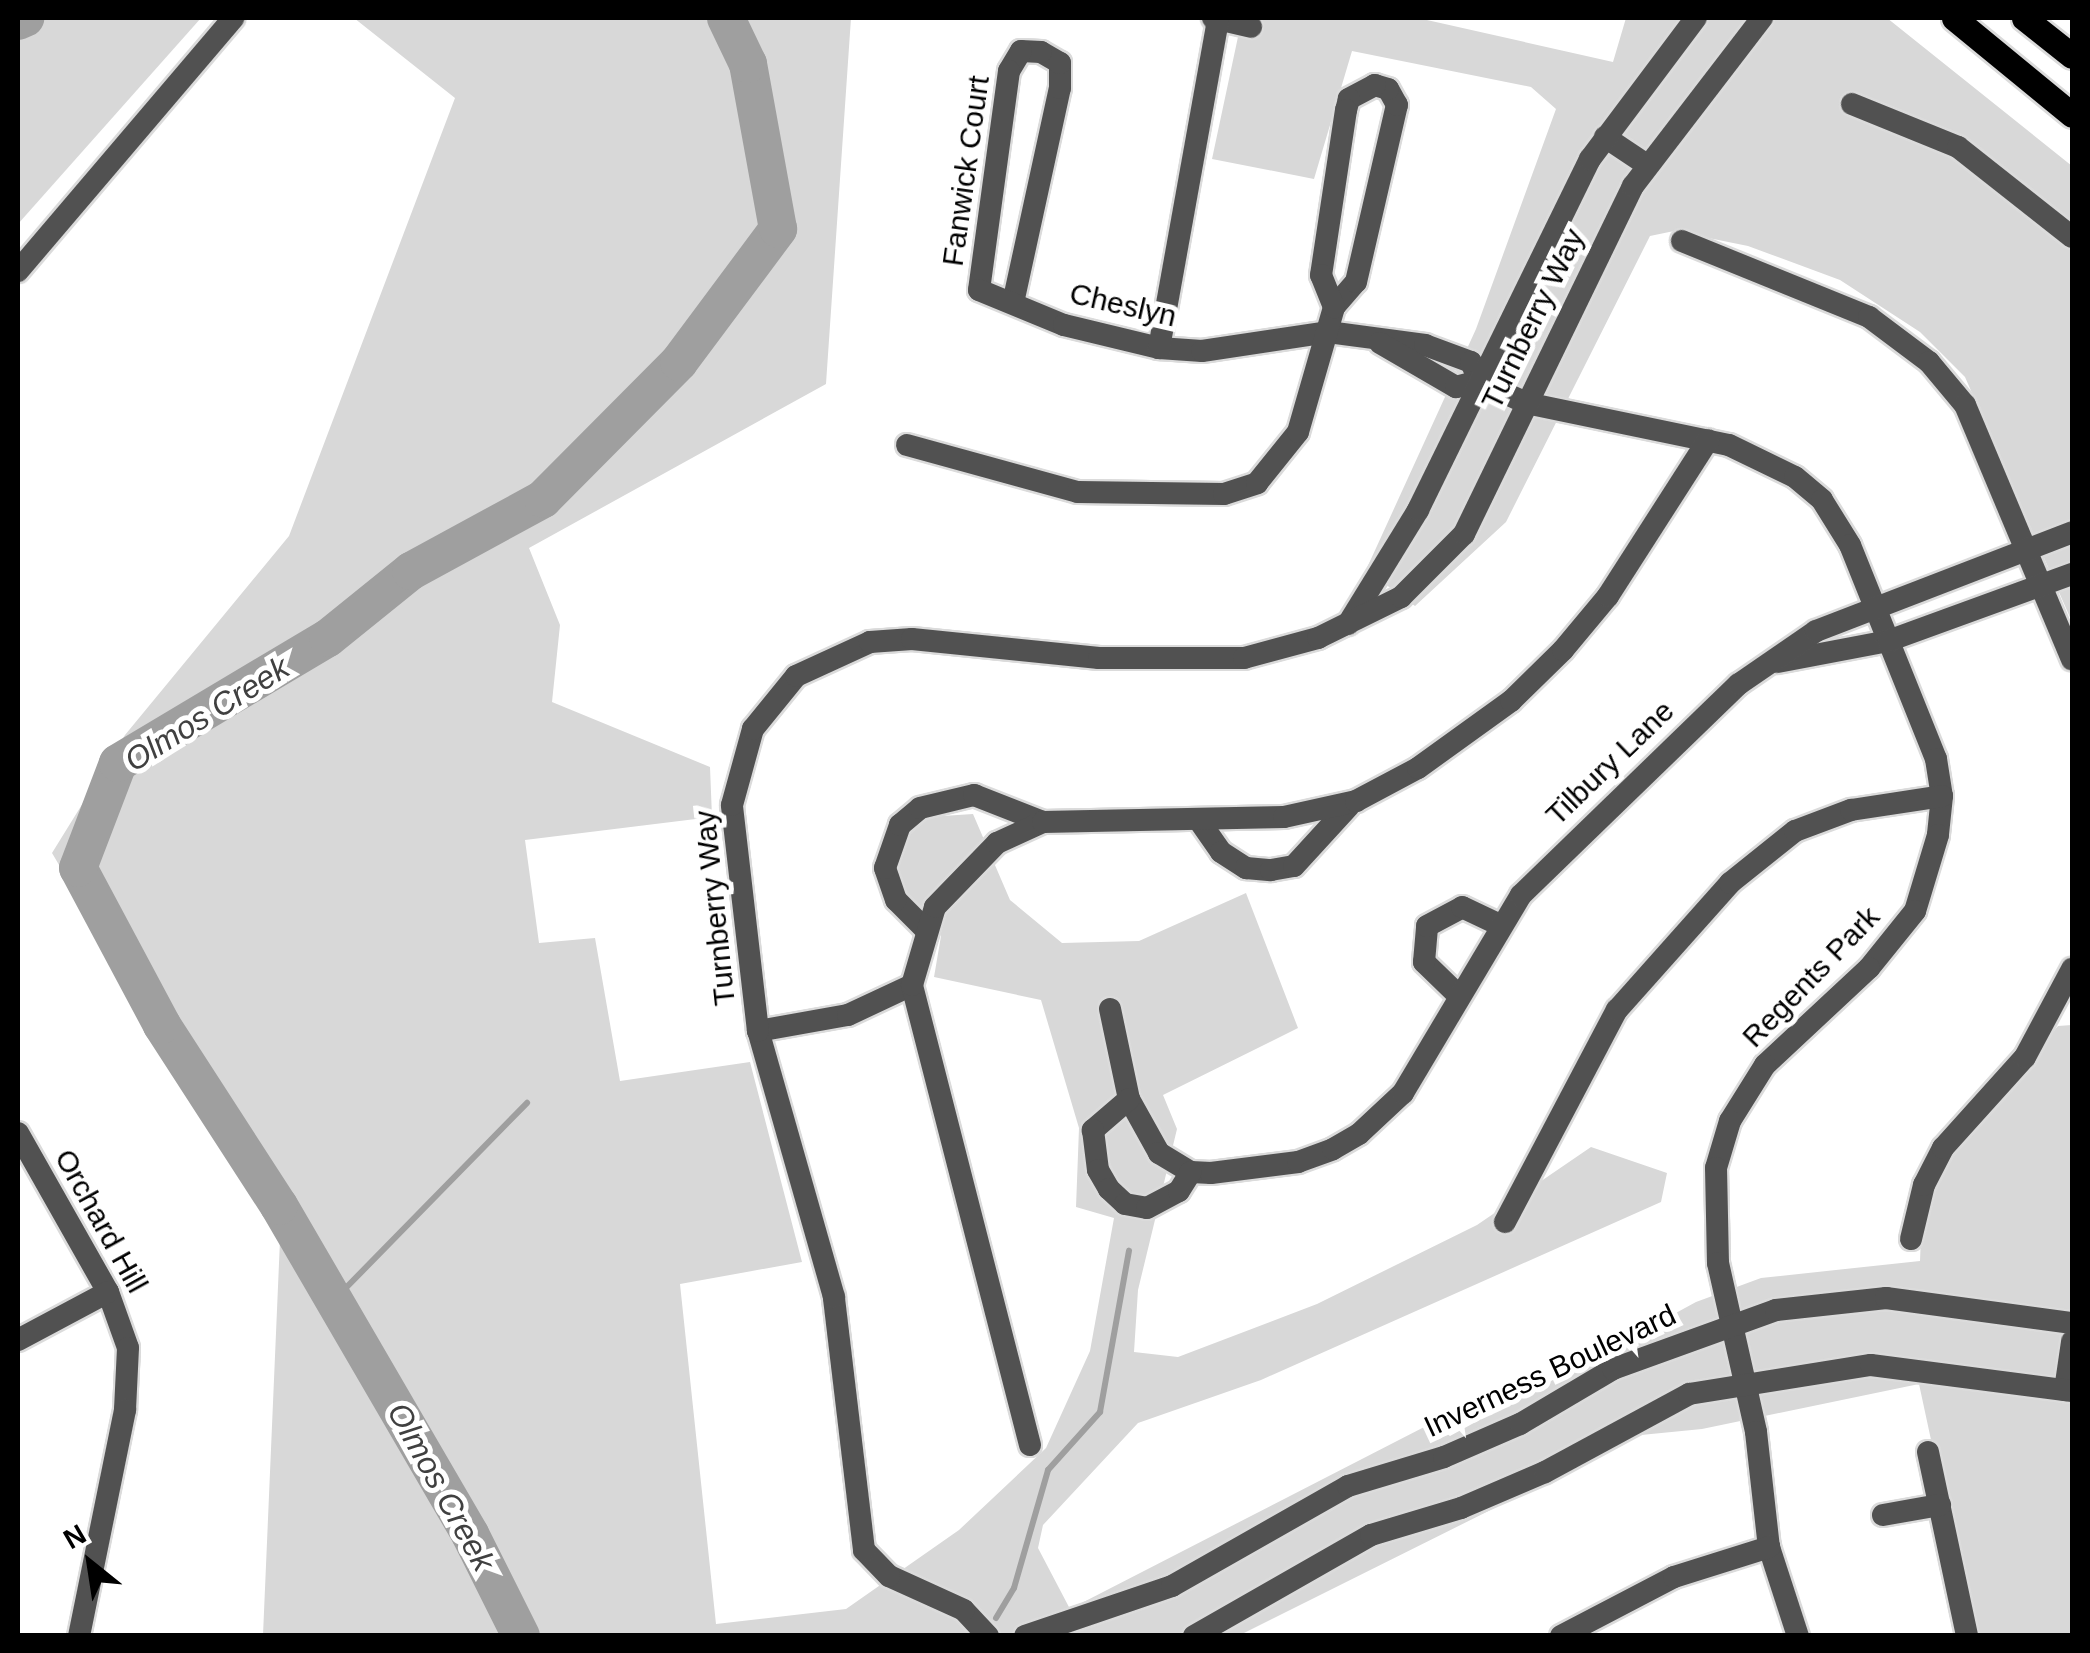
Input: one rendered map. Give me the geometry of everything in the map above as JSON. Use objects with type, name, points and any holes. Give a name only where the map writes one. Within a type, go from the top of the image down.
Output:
[{"type":"main road","points":[[1954,18],[2069,110]]},
{"type":"main road","points":[[2024,18],[2072,56]]},
{"type":"street","points":[[18,271],[233,18]]},
{"type":"street","points":[[1158,348],[1216,18],[1251,27]]},
{"type":"street","name":"Turnberry Way","points":[[1346,627],[1418,510],[1544,242],[1605,136],[1696,18]]},
{"type":"street","name":"Turnberry Way","points":[[988,1636],[964,1610],[889,1576],[864,1550],[834,1297],[758,1031],[734,790],[752,729],[796,676],[870,642],[912,639],[1100,658],[1244,658],[1346,627],[1400,598],[1464,534],[1590,265],[1648,165],[1762,18]]},
{"type":"street","name":"Fanwick Court","points":[[979,290],[1008,71],[1020,51],[1041,52],[1060,63],[1060,88],[1014,302]]},
{"type":"street","points":[[907,445],[1078,492],[1224,494],[1257,483],[1277,466],[1298,432],[1334,307],[1356,282],[1396,114],[1388,89],[1375,85],[1360,90],[1346,110],[1321,275],[1334,307]]},
{"type":"street","points":[[1852,104],[1958,147],[2072,238]]},
{"type":"street","points":[[1605,136],[1648,165]]},
{"type":"street","points":[[1682,241],[1869,317],[1929,362],[1965,404],[2072,659]]},
{"type":"street","name":"Cheslyn","points":[[979,290],[1064,326],[1158,348],[1202,350],[1328,332],[1378,342],[1456,387],[1479,381]]},
{"type":"street","name":"Regents Park","points":[[1479,381],[1526,402],[1708,440],[1765,460],[1822,500],[1850,545],[1923,722],[1942,796],[1932,870],[1915,911],[1869,968],[1784,1043],[1730,1121],[1716,1168],[1714,1233],[1729,1325],[1745,1388],[1770,1547],[1798,1636]]},
{"type":"street","points":[[926,930],[896,900],[885,868],[900,825],[920,808],[974,795],[1042,822],[1284,817],[1356,800],[1418,768],[1480,724],[1563,650],[1626,570],[1708,440]]},
{"type":"street","name":"Tilbury Lane","points":[[1192,1172],[1251,1172],[1298,1162],[1360,1134],[1403,1093],[1500,925],[1561,851],[1700,718],[1816,631],[1874,605],[2072,532]]},
{"type":"street","name":"Tilbury Lane","points":[[1778,662],[1888,641],[2072,574]]},
{"type":"street","points":[[1505,1222],[1618,1010],[1730,882],[1795,831],[1851,810],[1942,796]]},
{"type":"street","points":[[1198,819],[1220,852],[1246,868],[1271,870],[1294,866],[1356,800]]},
{"type":"street","points":[[1030,1445],[912,985],[935,906],[968,867],[997,844],[1042,822]]},
{"type":"street","points":[[1457,994],[1424,962],[1427,926],[1462,907],[1500,925]]},
{"type":"street","points":[[1911,1239],[1924,1185],[1943,1148],[2025,1057],[2072,969]]},
{"type":"street","points":[[758,1031],[848,1015],[912,985]]},
{"type":"street","points":[[1110,1009],[1129,1100],[1159,1153],[1192,1172],[1179,1192],[1147,1208],[1125,1204],[1098,1170],[1094,1130],[1129,1100]]},
{"type":"street","name":"Orchard Hill","points":[[18,1133],[123,1322],[130,1375],[79,1636]]},
{"type":"street","points":[[18,1340],[108,1292]]},
{"type":"street","name":"Inverness Boulevard","points":[[1025,1636],[1172,1586],[1348,1486],[1444,1458],[1520,1424],[1614,1369],[1729,1325],[1795,1307],[1886,1298],[2072,1322]]},
{"type":"street","points":[[1194,1636],[1371,1536],[1528,1479],[1689,1394],[1745,1388],[1812,1370],[1871,1365],[2069,1391],[2072,1342]]},
{"type":"street","points":[[1928,1452],[1967,1636]]},
{"type":"street","points":[[1883,1515],[1940,1505]]},
{"type":"street","points":[[1562,1636],[1674,1577],[1770,1547]]},
{"type":"street","points":[[1605,1614],[1618,1636]]},
{"type":"shaded area","points":[[18,18],[201,18],[18,224]]},
{"type":"shaded area","points":[[354,18],[851,18],[826,384],[529,548],[560,625],[552,702],[710,767],[712,817],[525,840],[539,943],[595,938],[620,1081],[750,1062],[802,1262],[680,1284],[716,1624],[846,1609],[959,1530],[1046,1448],[1090,1351],[1114,1218],[1076,1207],[1079,1128],[1041,1000],[934,977],[941,936],[900,889],[897,848],[927,817],[973,814],[1010,900],[1062,943],[1139,941],[1246,893],[1298,1028],[1163,1095],[1177,1129],[1138,1290],[1134,1352],[1178,1357],[1317,1304],[1477,1225],[1591,1147],[1667,1173],[1661,1202],[1261,1380],[1138,1423],[1043,1525],[1038,1548],[1070,1609],[1432,1423],[1450,1436],[1696,1302],[1761,1278],[1920,1261],[1921,1234],[1947,1157],[2058,1026],[2072,1025],[2072,1635],[1973,1635],[1919,1384],[1702,1429],[1641,1435],[1240,1635],[263,1635],[280,1240],[52,853],[125,735],[289,536],[455,98]]},
{"type":"shaded area","points":[[1242,18],[1418,18],[1613,62],[1626,18],[1887,18],[2072,166],[2072,622],[1965,377],[1920,332],[1840,280],[1748,246],[1674,231],[1650,236],[1506,522],[1415,606],[1366,570],[1476,329],[1556,109],[1531,87],[1352,51],[1314,179],[1212,159]]},
{"type":"waterway","name":"Olmos Creek","points":[[18,21],[25,18]]},
{"type":"waterway","name":"Olmos Creek","points":[[521,1636],[470,1534],[279,1206],[162,1025],[78,868],[118,763],[328,638],[411,571],[543,499],[679,362],[778,229],[748,64],[726,18]]},
{"type":"waterway","points":[[334,1300],[527,1103]]},
{"type":"waterway","points":[[996,1618],[1014,1588],[1048,1470],[1100,1412],[1129,1251]]}]
